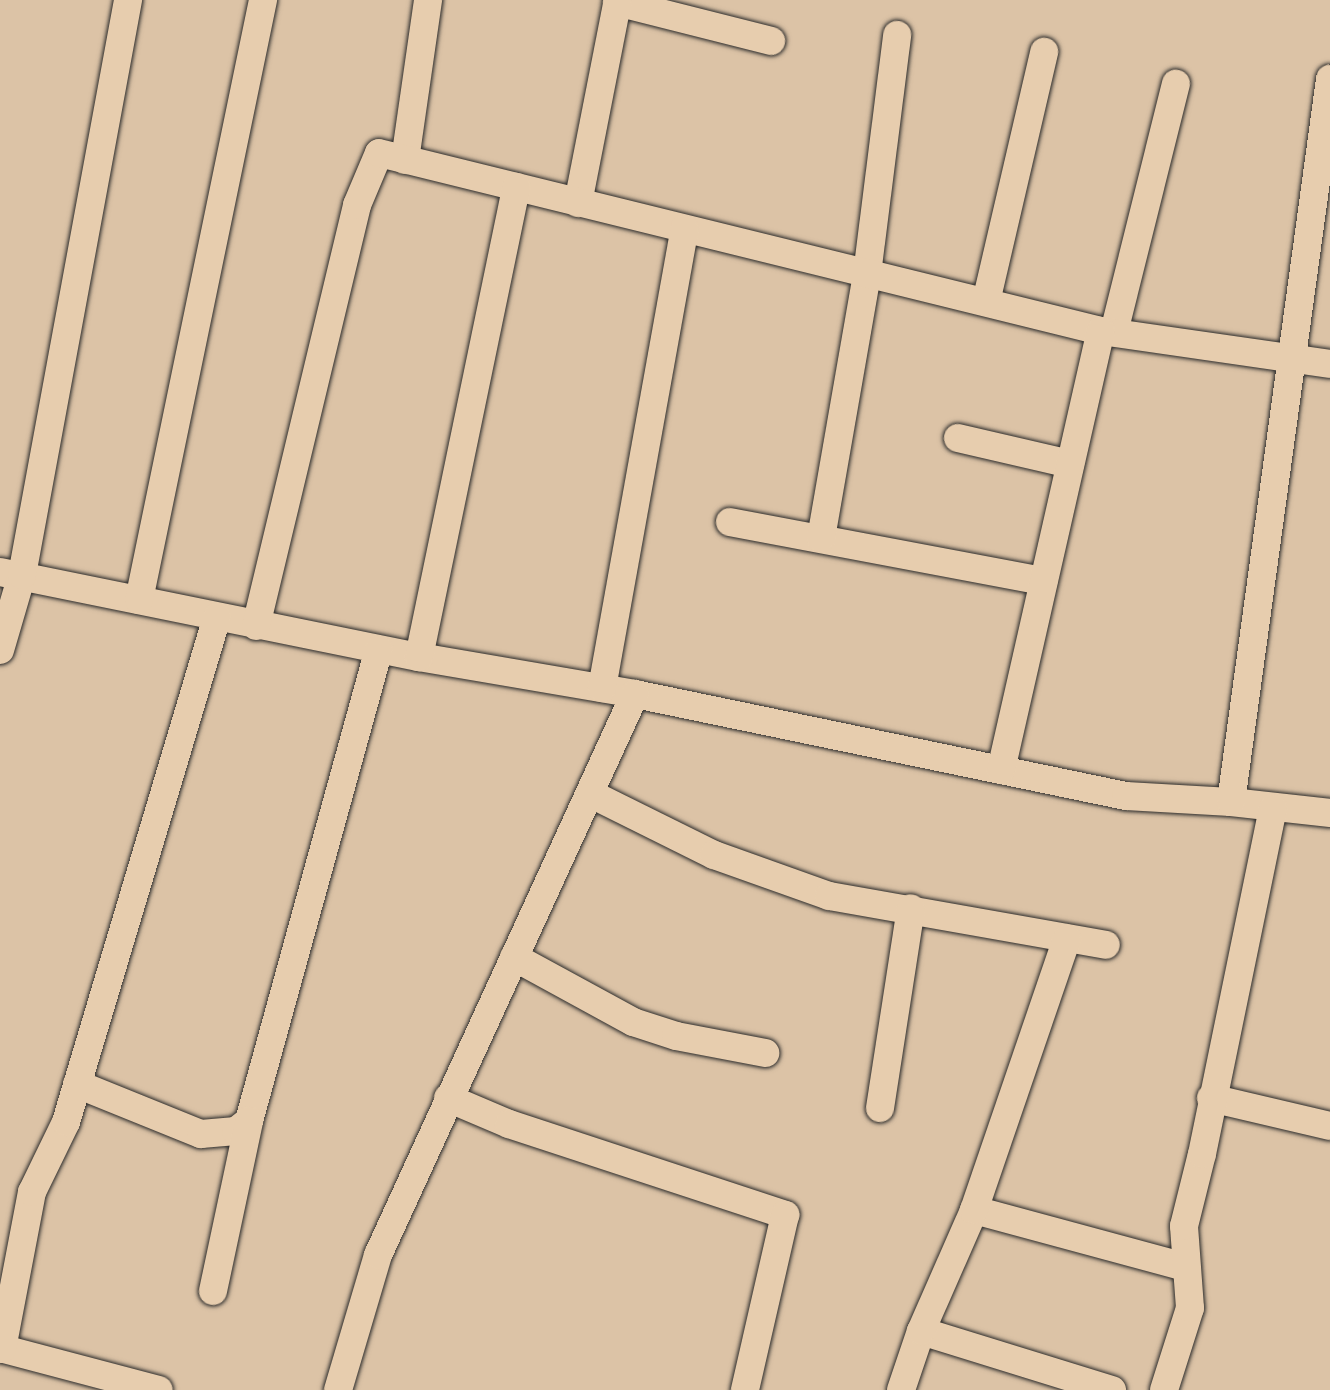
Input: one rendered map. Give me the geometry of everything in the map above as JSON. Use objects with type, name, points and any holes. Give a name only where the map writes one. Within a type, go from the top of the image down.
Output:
[{"type":"street","points":[[0,650],[11,574],[128,0]]},
{"type":"street","points":[[139,600],[263,0]]},
{"type":"street","points":[[405,160],[428,0]]},
{"type":"street","points":[[578,203],[618,1],[771,41]]},
{"type":"street","points":[[820,538],[867,274],[897,35]]},
{"type":"street","points":[[986,302],[1044,52]]},
{"type":"street","points":[[1231,802],[1330,79]]},
{"type":"street","points":[[1001,770],[1070,464],[1176,84]]},
{"type":"street","points":[[256,626],[357,205],[379,153],[1107,332],[1330,364]]},
{"type":"street","points":[[419,657],[516,188]]},
{"type":"street","points":[[602,687],[685,229]]},
{"type":"street","points":[[958,438],[1070,464]]},
{"type":"street","points":[[730,522],[1043,581]]},
{"type":"street","points":[[11,574],[379,650],[602,687],[1126,796],[1231,802],[1330,813]]},
{"type":"street","points":[[159,1390],[1,1348],[32,1192],[66,1122],[218,618]]},
{"type":"street","points":[[213,1291],[249,1121],[379,650]]},
{"type":"street","points":[[338,1390],[378,1255],[635,694]]},
{"type":"street","points":[[591,794],[714,855],[829,896],[911,908],[1106,945]]},
{"type":"street","points":[[1164,1390],[1190,1308],[1185,1267],[1184,1226],[1202,1154],[1211,1098],[1273,808]]},
{"type":"street","points":[[880,1108],[911,908]]},
{"type":"street","points":[[901,1390],[921,1331],[974,1210],[1067,938]]},
{"type":"street","points":[[514,957],[633,1022],[676,1036],[765,1053]]},
{"type":"street","points":[[77,1084],[201,1134],[228,1133],[249,1121]]},
{"type":"street","points":[[448,1098],[509,1124],[785,1215],[745,1390]]},
{"type":"street","points":[[1211,1098],[1330,1126]]},
{"type":"street","points":[[974,1210],[1185,1267]]},
{"type":"street","points":[[921,1331],[1112,1390]]}]
